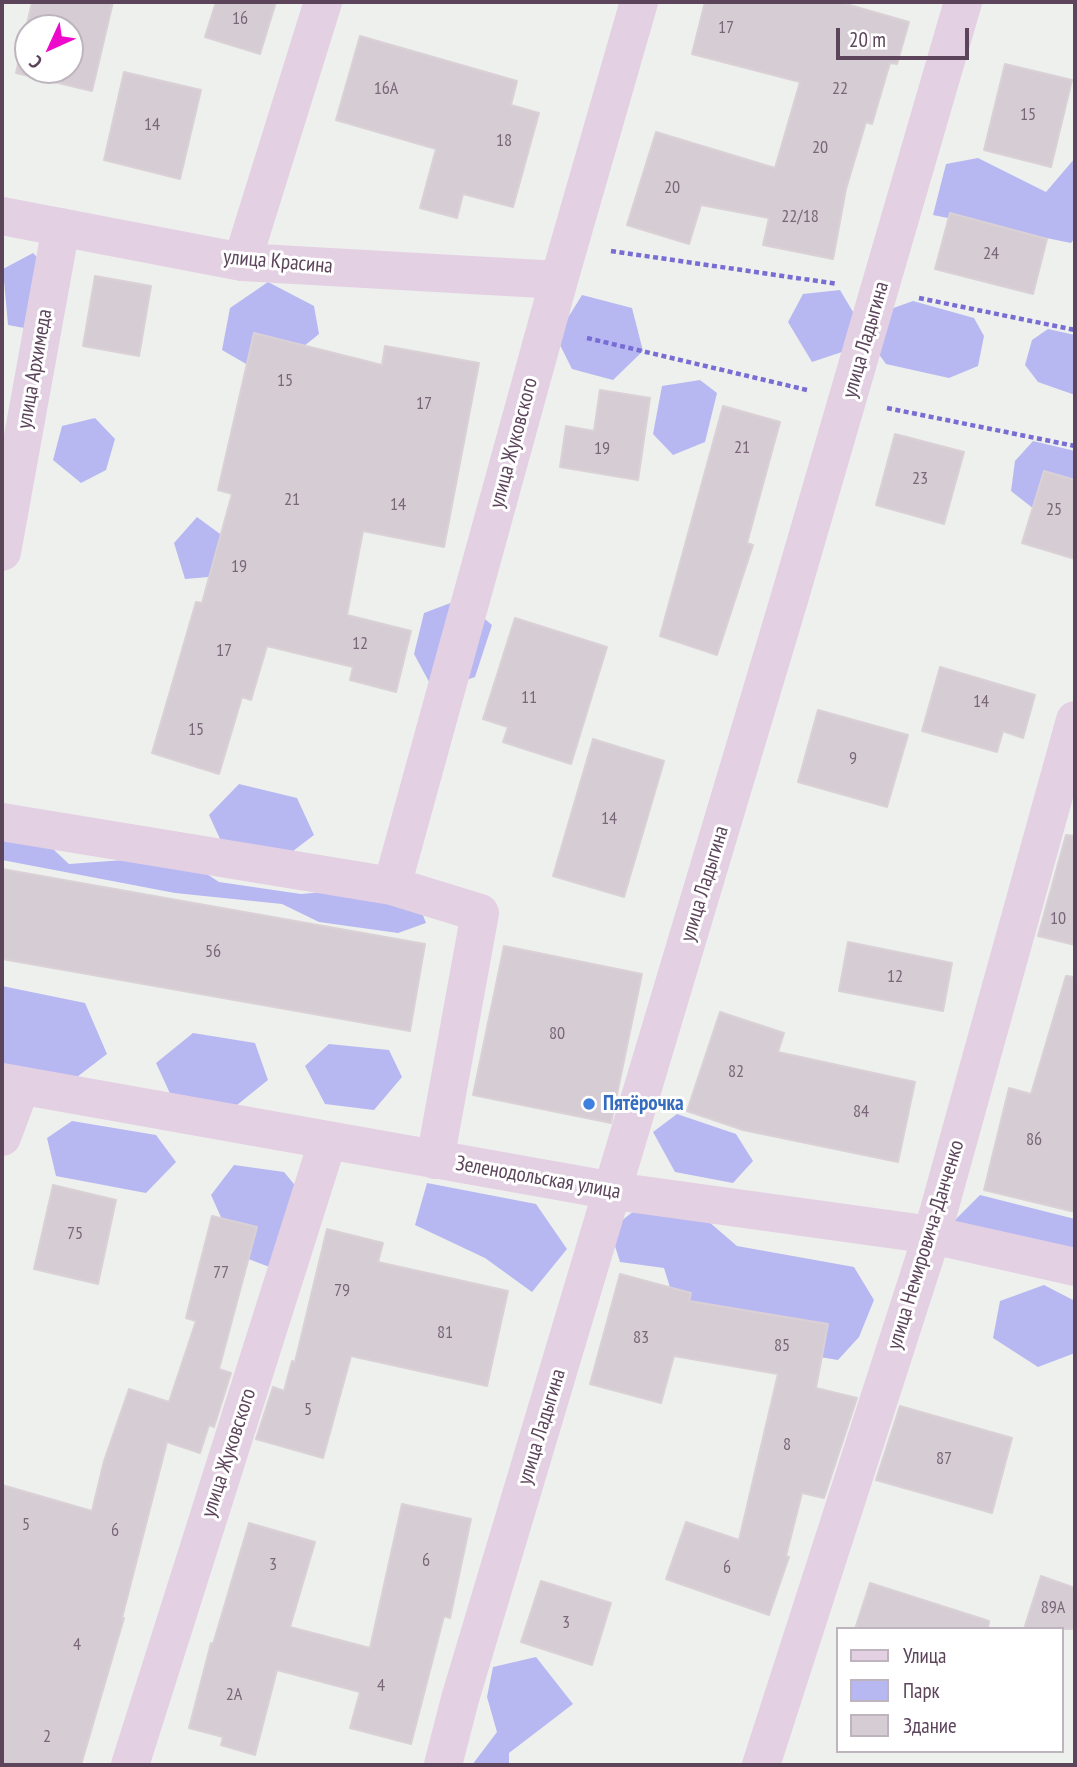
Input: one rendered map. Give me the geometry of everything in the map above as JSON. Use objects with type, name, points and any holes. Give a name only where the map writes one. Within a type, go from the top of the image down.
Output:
[{"type":"street","points":[[242,262],[323,2]]},
{"type":"street","name":"улица Жуковского","points":[[392,886],[564,262],[639,2]]},
{"type":"street","name":"улица Ладыгина","points":[[443,1765],[460,1699],[614,1191],[963,2]]},
{"type":"street","name":"улица Красина","points":[[2,216],[242,262],[564,262]]},
{"type":"street","name":"улица Архимеда","points":[[2,552],[61,227]]},
{"type":"street","name":"улица Немировича-Данченко","points":[[761,1765],[932,1235],[1075,720]]},
{"type":"street","points":[[2,821],[392,886],[480,914],[435,1160]]},
{"type":"street","points":[[2,1137],[11,1084]]},
{"type":"street","name":"Зеленодольская улица","points":[[11,1084],[614,1191],[932,1235],[1075,1267]]},
{"type":"street","name":"улица Жуковского","points":[[130,1765],[328,1140]]},
{"type":"path","points":[[564,262],[880,290],[1075,330]]},
{"type":"green space","points":[[978,158],[1046,192],[1075,158],[1075,238],[1071,243],[933,215],[946,164]]},
{"type":"green space","points":[[33,253],[62,282],[51,333],[8,325],[3,269]]},
{"type":"green space","points":[[268,282],[314,306],[319,334],[267,376],[222,350],[230,308]]},
{"type":"green space","points":[[840,290],[856,317],[845,351],[812,362],[788,322],[803,294]]},
{"type":"green space","points":[[582,295],[632,308],[643,351],[613,380],[572,369],[556,337]]},
{"type":"green space","points":[[913,301],[974,318],[984,336],[978,366],[949,378],[886,364],[873,346],[885,311]]},
{"type":"green space","points":[[1048,329],[1075,335],[1075,395],[1038,382],[1025,365],[1032,340]]},
{"type":"green space","points":[[700,380],[717,393],[705,442],[673,455],[653,434],[662,386]]},
{"type":"green space","points":[[95,418],[115,439],[106,470],[81,483],[53,460],[62,426]]},
{"type":"green space","points":[[1033,441],[1075,451],[1075,523],[1039,513],[1011,491],[1015,461]]},
{"type":"green space","points":[[197,517],[231,542],[220,576],[185,579],[174,543]]},
{"type":"green space","points":[[461,599],[492,625],[475,677],[434,691],[414,654],[424,613]]},
{"type":"green space","points":[[239,784],[297,798],[314,835],[280,861],[226,852],[209,815]]},
{"type":"green space","points":[[2,825],[37,834],[69,864],[179,856],[219,882],[301,894],[380,887],[417,900],[426,923],[398,933],[319,922],[282,904],[175,893],[2,860]]},
{"type":"green space","points":[[2,986],[85,1003],[107,1054],[73,1080],[2,1070]]},
{"type":"green space","points":[[193,1033],[255,1043],[268,1080],[227,1113],[174,1102],[156,1063]]},
{"type":"green space","points":[[329,1044],[389,1050],[402,1077],[374,1110],[325,1104],[305,1066]]},
{"type":"green space","points":[[677,1114],[736,1134],[753,1161],[733,1183],[675,1172],[653,1132]]},
{"type":"green space","points":[[72,1121],[156,1135],[176,1162],[146,1193],[56,1176],[47,1138]]},
{"type":"green space","points":[[234,1165],[284,1172],[303,1195],[272,1268],[238,1255],[211,1195]]},
{"type":"green space","points":[[427,1183],[536,1204],[567,1249],[532,1292],[485,1258],[415,1225]]},
{"type":"green space","points":[[980,1195],[1075,1219],[1075,1261],[932,1235],[955,1220]]},
{"type":"green space","points":[[640,1206],[708,1221],[737,1246],[854,1267],[874,1300],[859,1337],[838,1360],[710,1339],[677,1310],[664,1268],[620,1262],[610,1230]]},
{"type":"green space","points":[[1044,1285],[1075,1301],[1075,1353],[1038,1367],[993,1338],[1000,1301]]},
{"type":"green space","points":[[536,1657],[573,1704],[509,1753],[509,1765],[472,1765],[497,1732],[487,1697],[493,1667]]},
{"type":"building","points":[[32,2],[113,2],[92,91],[62,84],[84,84],[84,14],[29,14]]},
{"type":"building","points":[[216,2],[276,2],[260,54],[205,37]]},
{"type":"building","points":[[705,2],[839,2],[909,22],[897,64],[890,63],[872,124],[866,122],[846,189],[833,259],[763,245],[769,218],[701,205],[689,244],[627,225],[656,132],[775,168],[800,82],[692,54]]},
{"type":"building","points":[[360,36],[517,81],[511,105],[539,113],[513,207],[463,194],[457,218],[420,208],[436,149],[336,120]]},
{"type":"building","points":[[1005,64],[1072,80],[1051,167],[984,150]]},
{"type":"building","points":[[124,72],[201,90],[180,179],[104,160]]},
{"type":"building","points":[[950,213],[1047,239],[1033,294],[935,269]]},
{"type":"building","points":[[95,276],[151,286],[139,356],[83,346]]},
{"type":"building","points":[[254,333],[382,365],[385,346],[479,363],[444,547],[363,531],[347,615],[411,631],[396,692],[350,680],[353,667],[267,646],[251,700],[242,697],[219,774],[152,753],[196,602],[202,603],[232,494],[218,490]]},
{"type":"building","points":[[600,390],[650,398],[638,480],[560,467],[566,426],[594,431]]},
{"type":"building","points":[[723,406],[780,422],[747,543],[753,545],[717,655],[660,636]]},
{"type":"building","points":[[895,434],[964,452],[944,524],[876,505]]},
{"type":"building","points":[[1044,471],[1075,480],[1075,559],[1022,543]]},
{"type":"building","points":[[515,618],[607,647],[571,764],[503,742],[508,727],[483,719]]},
{"type":"building","points":[[940,667],[1035,695],[1023,738],[1003,731],[997,752],[922,731]]},
{"type":"building","points":[[818,710],[908,735],[887,807],[798,782]]},
{"type":"building","points":[[593,739],[664,761],[624,897],[553,876]]},
{"type":"building","points":[[1066,835],[1075,836],[1075,945],[1038,936]]},
{"type":"building","points":[[2,869],[425,944],[410,1031],[2,959]]},
{"type":"building","points":[[848,942],[952,963],[943,1011],[839,991]]},
{"type":"building","points":[[504,946],[642,974],[611,1123],[473,1095]]},
{"type":"building","points":[[1066,976],[1075,977],[1075,1212],[984,1190],[1009,1088],[1031,1094]]},
{"type":"building","points":[[720,1012],[784,1033],[778,1052],[915,1082],[898,1162],[743,1130],[687,1111]]},
{"type":"building","points":[[53,1185],[116,1200],[98,1284],[34,1269]]},
{"type":"building","points":[[212,1216],[257,1227],[219,1369],[231,1373],[214,1427],[209,1425],[200,1453],[167,1442],[124,1618],[81,1765],[2,1765],[2,1485],[92,1511],[104,1461],[129,1389],[169,1402],[196,1321],[186,1318]]},
{"type":"building","points":[[327,1229],[383,1243],[378,1262],[508,1291],[487,1386],[351,1356],[323,1458],[256,1439],[273,1387],[284,1391],[292,1361],[295,1362]]},
{"type":"building","points":[[620,1274],[691,1293],[689,1301],[828,1324],[816,1388],[857,1398],[824,1498],[802,1493],[786,1556],[789,1557],[769,1615],[666,1579],[686,1522],[739,1540],[778,1374],[674,1356],[661,1403],[590,1384]]},
{"type":"building","points":[[900,1406],[1012,1438],[992,1513],[876,1480]]},
{"type":"building","points":[[402,1504],[471,1519],[450,1618],[444,1616],[411,1744],[350,1728],[360,1692],[277,1670],[255,1755],[221,1745],[223,1737],[189,1728],[211,1643],[213,1644],[249,1523],[315,1542],[290,1627],[370,1648]]},
{"type":"building","points":[[1041,1576],[1075,1588],[1075,1629],[1025,1627]]},
{"type":"building","points":[[541,1581],[611,1603],[592,1665],[521,1642]]},
{"type":"building","points":[[870,1583],[989,1621],[988,1627],[856,1627]]},
{"type":"place","name":"Пятёрочка","points":[[589,1104]]}]
